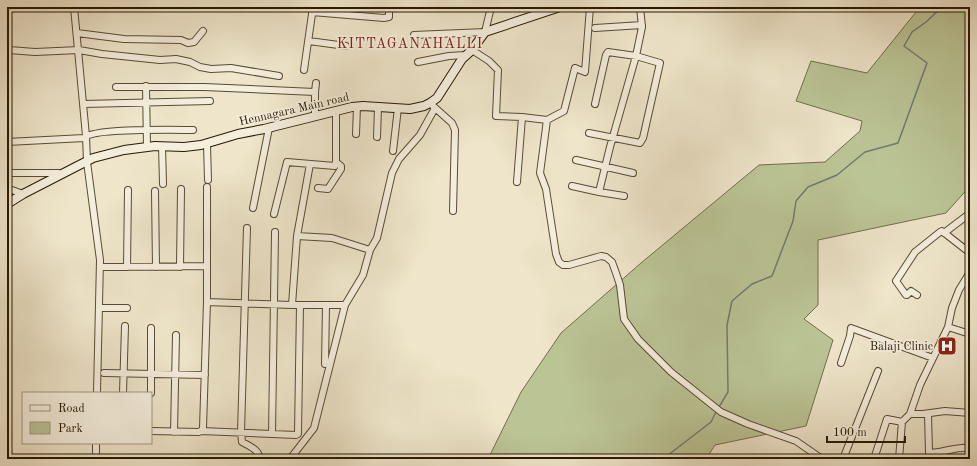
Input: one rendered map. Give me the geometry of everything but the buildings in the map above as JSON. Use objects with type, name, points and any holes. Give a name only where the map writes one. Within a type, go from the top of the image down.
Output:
[{"type":"street","points":[[74,7],[86,136],[86,162],[100,267],[97,392]]},
{"type":"street","points":[[304,70],[312,10],[384,18],[388,17],[389,7]]},
{"type":"street","points":[[485,32],[491,7]]},
{"type":"street","points":[[414,35],[485,32],[538,11],[560,7]]},
{"type":"street","points":[[418,62],[469,53],[489,61],[498,70],[496,116],[547,120],[564,111],[575,68],[585,72],[590,7]]},
{"type":"street","points":[[598,192],[636,56],[642,24],[640,7]]},
{"type":"street","points":[[596,28],[642,24]]},
{"type":"street","points":[[77,33],[124,39],[181,40],[188,43],[194,42],[203,31]]},
{"type":"street","name":"Hennagara Main road","points":[[7,204],[93,158],[124,150],[162,146],[184,147],[207,144],[238,134],[269,128],[357,106],[410,109],[433,106],[462,59],[469,53],[485,32]]},
{"type":"street","points":[[308,41],[346,46]]},
{"type":"street","points":[[9,50],[35,52],[79,50],[160,60],[176,58],[200,67],[212,69],[230,68],[279,76]]},
{"type":"street","points":[[589,133],[640,143],[643,138],[660,63],[636,56],[608,52],[606,55],[595,104]]},
{"type":"street","points":[[315,116],[316,83]]},
{"type":"street","points":[[146,86],[147,147]]},
{"type":"street","points":[[116,87],[204,87],[315,92]]},
{"type":"street","points":[[83,104],[210,101]]},
{"type":"street","points":[[356,134],[357,106]]},
{"type":"street","points":[[290,459],[314,428],[345,305],[363,275],[370,250],[377,238],[392,173],[399,159],[420,136],[433,106],[452,123],[455,130],[453,211]]},
{"type":"street","points":[[377,137],[378,107]]},
{"type":"street","points":[[393,151],[398,108]]},
{"type":"street","points":[[274,214],[285,164],[289,161],[335,166],[336,112]]},
{"type":"street","points":[[517,182],[522,118]]},
{"type":"street","points":[[547,120],[540,173],[546,189],[554,244],[559,262],[563,265],[569,265],[601,256],[606,257],[612,262],[620,285],[624,320],[638,339],[671,372],[721,412],[748,424],[796,441],[822,459]]},
{"type":"street","points":[[253,208],[269,128]]},
{"type":"street","points":[[7,142],[84,138],[97,133],[146,130],[193,130]]},
{"type":"street","points":[[207,144],[208,180]]},
{"type":"street","points":[[162,146],[163,184]]},
{"type":"street","points":[[576,160],[633,173]]},
{"type":"street","points":[[318,188],[328,189],[341,169],[341,166],[336,162]]},
{"type":"street","points":[[292,305],[297,236],[310,164]]},
{"type":"street","points":[[7,173],[62,174]]},
{"type":"street","points":[[572,186],[624,196]]},
{"type":"street","points":[[201,431],[203,428],[205,375],[208,187]]},
{"type":"street","points":[[180,267],[181,189]]},
{"type":"street","points":[[7,190],[24,194]]},
{"type":"street","points":[[127,267],[128,190]]},
{"type":"street","points":[[155,191],[156,267]]},
{"type":"street","points":[[917,295],[911,291],[908,295],[906,295],[896,281],[915,252],[940,232],[944,233],[969,214]]},
{"type":"street","points":[[247,228],[241,432],[242,442],[255,448],[259,453],[260,459]]},
{"type":"street","points":[[272,434],[275,232]]},
{"type":"street","points":[[944,233],[970,253]]},
{"type":"street","points":[[297,236],[332,238],[370,250]]},
{"type":"street","points":[[100,267],[207,266]]},
{"type":"street","points":[[899,459],[902,422],[910,414],[920,385],[948,327],[952,308],[959,290],[967,282],[970,272]]},
{"type":"street","points":[[207,302],[345,305]]},
{"type":"street","points":[[152,431],[298,434],[300,305]]},
{"type":"street","points":[[324,364],[326,305]]},
{"type":"street","points":[[99,308],[127,308]]},
{"type":"street","points":[[123,392],[125,326]]},
{"type":"street","points":[[948,327],[970,334]]},
{"type":"street","points":[[151,392],[152,328]]},
{"type":"street","points":[[841,363],[850,336],[851,328],[933,358]]},
{"type":"street","points":[[174,432],[176,335]]},
{"type":"street","points":[[843,459],[878,371]]},
{"type":"street","points":[[104,373],[205,375]]},
{"type":"street","points":[[910,414],[945,412],[970,413]]},
{"type":"street","points":[[928,414],[929,453],[963,447],[970,448]]},
{"type":"street","points":[[874,459],[887,419],[902,422]]},
{"type":"street","points":[[96,444],[96,459]]},
{"type":"green space","points":[[920,7],[970,7],[970,186],[946,213],[818,240],[818,305],[804,319],[833,340],[806,426],[715,445],[706,459],[488,459],[521,392],[561,333],[641,263],[759,165],[825,162],[860,131],[862,121],[796,101],[811,61],[867,73]]},
{"type":"waterway","points":[[719,407],[728,392],[727,325],[732,301],[752,284],[772,276],[793,221],[796,201],[808,187],[837,175],[865,152],[898,143],[927,63],[904,46],[912,32],[926,22],[942,7]]},
{"type":"waterway","points":[[663,459],[711,422],[717,410]]},
{"type":"place","name":"Balaji Clinic","points":[[947,346]]},
{"type":"district","name":"KITTAGANAHALLI","points":[[410,43]]}]
